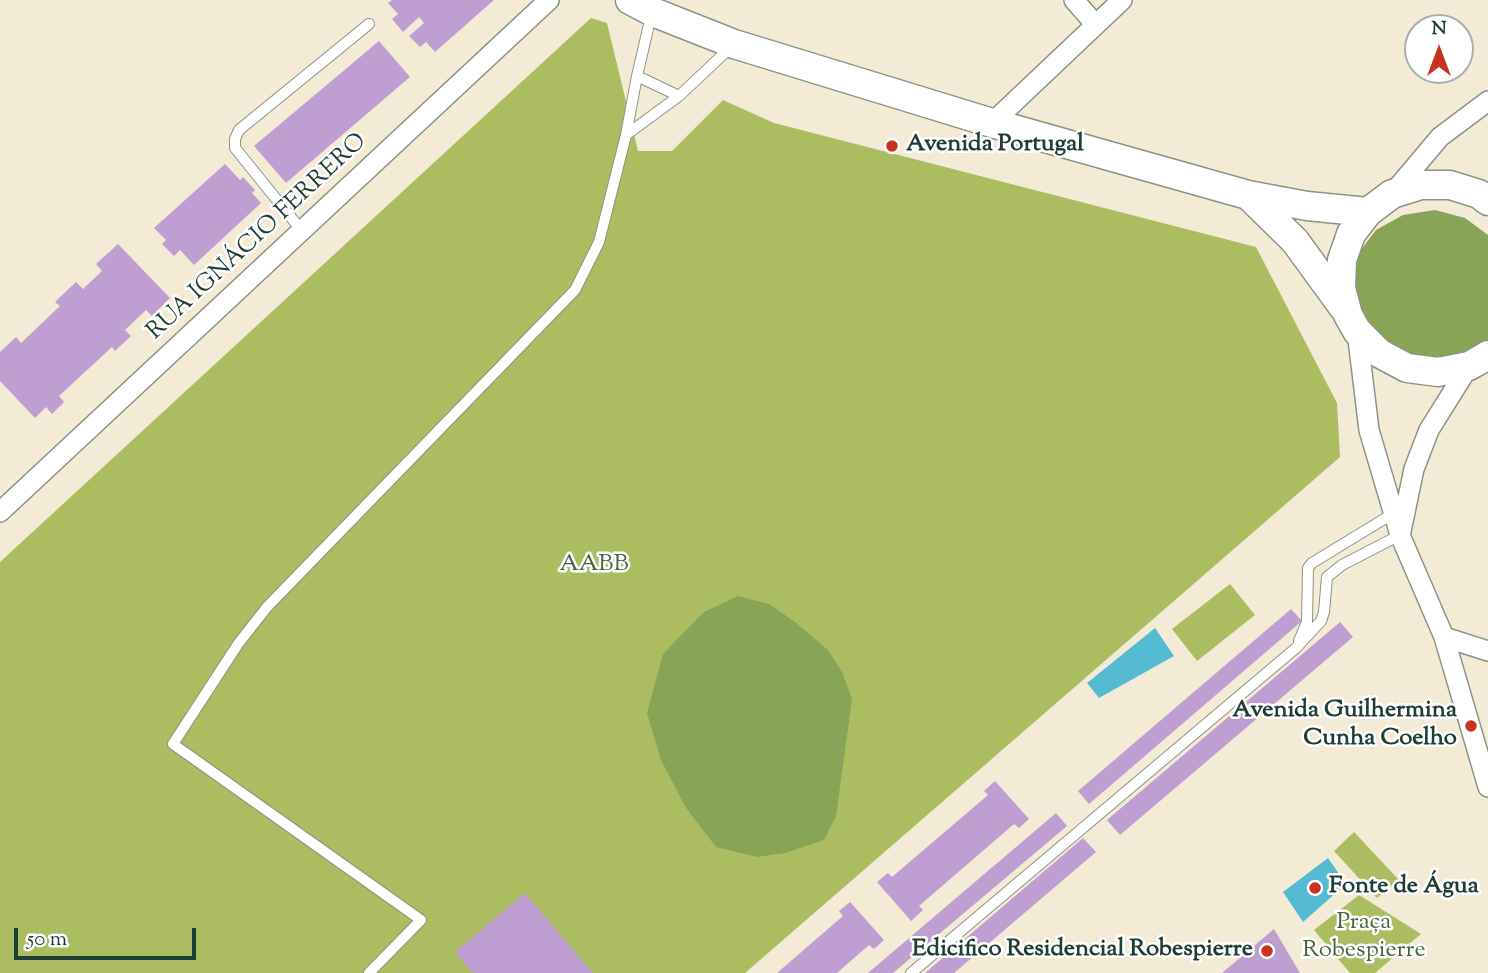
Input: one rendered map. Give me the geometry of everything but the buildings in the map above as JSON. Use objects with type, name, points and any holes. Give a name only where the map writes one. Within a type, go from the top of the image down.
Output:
[{"type":"street","name":"RUA IGNÁCIO FERRERO","points":[[0,512],[549,0]]},
{"type":"street","points":[[1074,0],[1095,24]]},
{"type":"street","points":[[992,123],[1122,0]]},
{"type":"street","points":[[641,6],[734,44],[992,123],[1248,195],[1307,206],[1368,212]]},
{"type":"street","points":[[1488,101],[1440,137],[1392,194],[1368,212],[1351,234],[1342,260],[1341,288],[1353,323],[1369,430],[1400,535],[1444,637],[1488,787]]},
{"type":"street","points":[[1392,194],[1420,185],[1451,185],[1479,194],[1488,201]]},
{"type":"street","points":[[1248,195],[1295,241],[1353,323],[1379,354],[1407,368],[1438,372],[1482,360]]},
{"type":"street","points":[[1400,535],[1414,469],[1429,430],[1482,360]]},
{"type":"street","points":[[1444,637],[1488,651]]},
{"type":"lane","points":[[369,973],[421,920],[173,744],[238,644],[267,607],[575,290],[599,242],[626,135],[636,76],[641,6]]},
{"type":"lane","points":[[302,231],[235,148],[235,139],[239,130],[369,24]]},
{"type":"lane","points":[[626,135],[680,96],[734,44]]},
{"type":"lane","points":[[636,76],[680,96]]},
{"type":"lane","points":[[1296,648],[1307,622],[1308,568],[1394,513]]},
{"type":"lane","points":[[911,973],[1296,648],[1321,621],[1327,577],[1342,565],[1400,535]]},
{"type":"green space","name":"AABB","points":[[591,18],[607,23],[638,151],[672,151],[723,100],[774,123],[1256,247],[1337,403],[1340,457],[745,973],[0,973],[0,562]]},
{"type":"green space","points":[[1435,210],[1465,218],[1488,235],[1488,346],[1457,367],[1369,344],[1349,286],[1357,255],[1376,230],[1403,215]]},
{"type":"green space","points":[[1230,584],[1255,615],[1197,661],[1172,629]]},
{"type":"green space","points":[[738,596],[769,604],[828,650],[842,672],[852,699],[836,816],[824,840],[785,853],[757,857],[716,847],[686,808],[661,760],[647,713],[663,654],[704,612]]},
{"type":"green space","points":[[1354,832],[1399,880],[1377,898],[1334,851]]},
{"type":"green space","name":"Praça Robespierre","points":[[1359,895],[1421,934],[1375,973],[1350,973],[1314,930]]},
{"type":"water","points":[[1155,628],[1174,656],[1099,698],[1087,683]]},
{"type":"water","name":"Fonte de Água","points":[[1328,858],[1346,884],[1303,922],[1283,892]]},
{"type":"place","name":"Avenida Portugal","points":[[892,146]]},
{"type":"place","name":"Avenida Guilhermina Cunha Coelho","points":[[1471,726]]},
{"type":"place","name":"Fonte de Água","points":[[1315,888]]},
{"type":"place","name":"Edicifico Residencial Robespierre","points":[[1267,951]]}]
